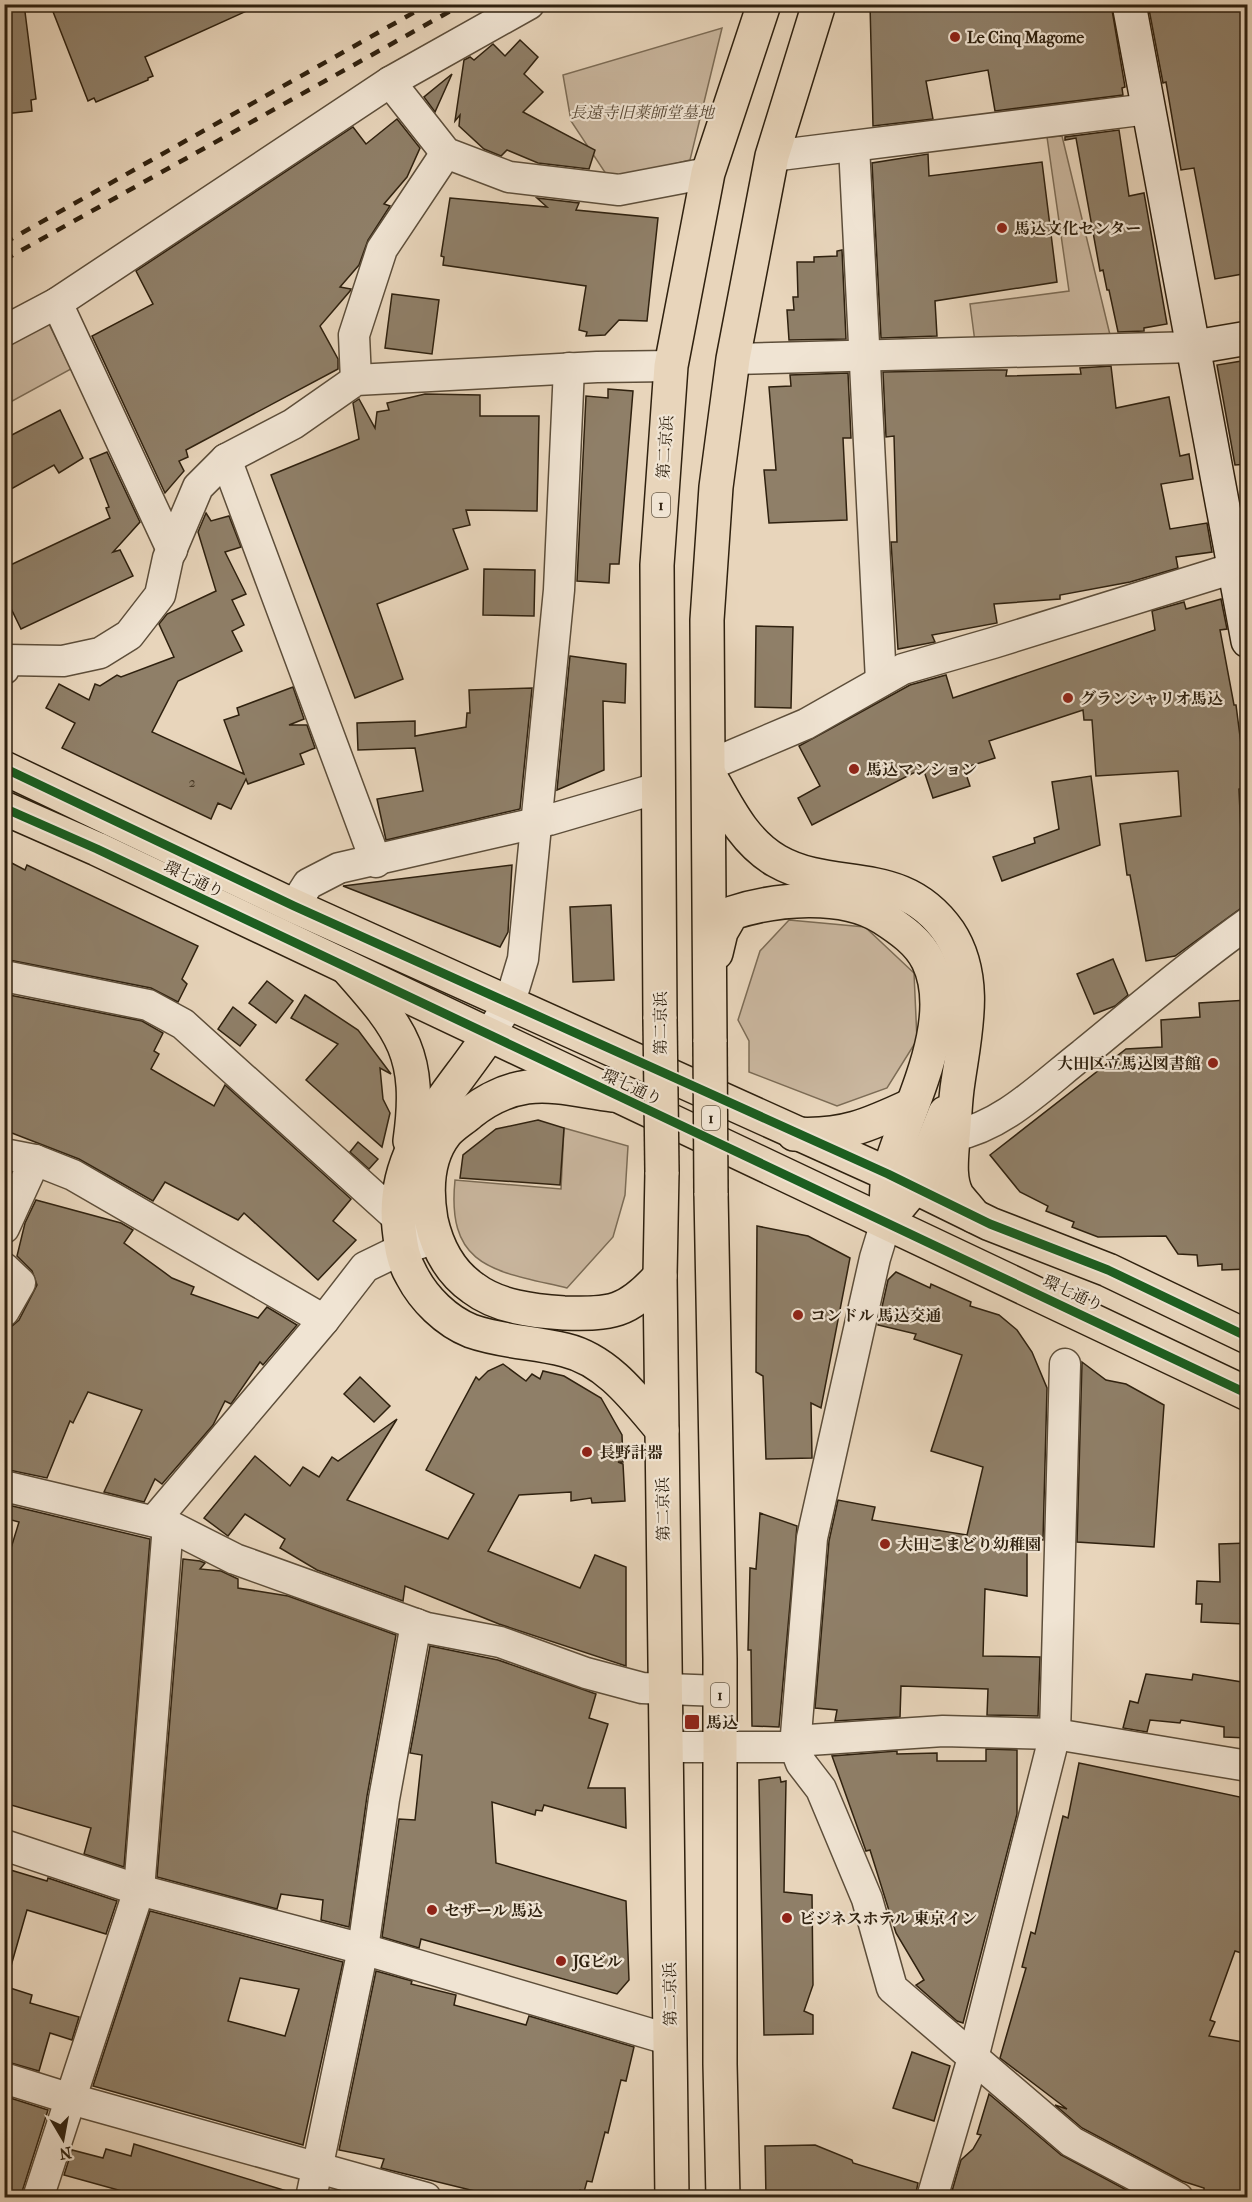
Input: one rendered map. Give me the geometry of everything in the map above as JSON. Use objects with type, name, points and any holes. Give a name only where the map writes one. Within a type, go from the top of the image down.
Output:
[{"type":"main road","name":"第二京浜","points":[[672,2198],[660,1276],[662,1172],[657,565],[671,366],[708,173],[764,4]]},
{"type":"main road","name":"1","points":[[723,2198],[720,2064],[720,1691],[711,1193],[707,620],[716,487],[733,359],[772,156],[819,4]]},
{"type":"main road","name":"環七通り","points":[[4,768],[294,906],[510,1002],[794,1134],[901,1180],[974,1216],[1108,1270],[1248,1336]]},
{"type":"main road","points":[[708,769],[736,824],[776,861],[800,871],[873,883],[897,890],[934,915],[949,932],[960,955],[968,1006],[967,1035],[957,1084],[950,1166],[956,1194],[974,1216]]},
{"type":"main road","name":"環七通り","points":[[4,808],[1248,1394]]},
{"type":"main road","points":[[711,972],[721,932],[732,913],[765,903],[825,901],[876,914],[911,939],[928,960],[934,978],[934,1029],[922,1082],[912,1105],[901,1180]]},
{"type":"main road","points":[[348,969],[396,1029],[412,1061],[415,1111],[409,1154],[399,1190],[400,1234],[414,1281],[433,1304],[450,1319],[490,1337],[566,1350],[588,1357],[629,1391],[662,1430]]},
{"type":"main road","points":[[409,1154],[433,1110],[489,1035]]},
{"type":"main road","points":[[886,1222],[901,1180],[957,1084]]},
{"type":"main road","points":[[613,1095],[546,1086],[527,1087],[479,1106],[456,1123],[438,1147],[427,1188],[433,1224],[446,1260],[473,1289],[504,1303],[533,1311],[611,1312],[629,1306],[660,1276]]},
{"type":"main road","points":[[794,1134],[838,1132],[862,1128],[912,1105]]},
{"type":"main road","points":[[1108,1270],[1152,1273],[1237,1313],[1248,1328]]},
{"type":"main road","points":[[1112,1328],[1174,1375],[1248,1410]]},
{"type":"street","points":[[4,332],[57,303],[390,82],[529,4]]},
{"type":"street","points":[[1129,4],[1195,347],[1248,641]]},
{"type":"street","points":[[390,82],[446,153],[509,177],[619,190],[708,173]]},
{"type":"street","points":[[772,156],[1148,109]]},
{"type":"street","points":[[854,146],[881,681]]},
{"type":"street","points":[[356,380],[354,335],[382,249],[446,153]]},
{"type":"street","points":[[57,303],[172,550]]},
{"type":"street","points":[[733,359],[1195,347],[1248,338]]},
{"type":"street","points":[[4,669],[8,660],[63,661],[100,653],[129,635],[160,595],[172,550],[198,487],[226,459],[293,424],[356,380],[569,368],[671,366]]},
{"type":"street","points":[[489,1035],[510,1002],[523,959],[559,590],[569,368]]},
{"type":"street","points":[[226,459],[376,862]]},
{"type":"street","points":[[708,769],[806,724],[903,669],[993,644],[1234,568]]},
{"type":"street","points":[[294,906],[308,884],[339,868],[376,862],[536,823],[658,788]]},
{"type":"street","points":[[953,1136],[976,1131],[1021,1103],[1192,964],[1248,923]]},
{"type":"street","points":[[4,976],[148,1005],[183,1024],[400,1234]]},
{"type":"street","points":[[4,1154],[35,1160],[73,1175],[324,1320]]},
{"type":"street","points":[[4,1228],[35,1160]]},
{"type":"street","points":[[886,1222],[875,1258],[812,1538],[795,1747],[801,1763],[820,1789],[867,1899],[892,1988],[1072,2142],[1178,2198]]},
{"type":"street","points":[[38,2198],[139,1890],[161,1523],[365,1268],[400,1234],[433,1224]]},
{"type":"street","points":[[4,1268],[20,1283],[4,1311]]},
{"type":"street","points":[[932,2198],[974,2058],[1055,1734],[1065,1364]]},
{"type":"street","points":[[4,1486],[87,1508],[161,1523],[235,1559],[416,1624],[500,1642],[586,1673],[642,1688],[665,1691],[720,1691]]},
{"type":"street","points":[[310,2198],[363,1949],[384,1799],[416,1624]]},
{"type":"street","points":[[667,1747],[795,1747],[809,1740],[943,1731],[1055,1734],[1248,1766]]},
{"type":"street","points":[[4,1845],[139,1890],[363,1949],[671,2040]]},
{"type":"street","points":[[4,2078],[70,2099],[426,2198]]},
{"type":"green space","name":"長遠寺旧薬師堂墓地","points":[[722,28],[690,160],[610,180],[571,121],[563,75]]},
{"type":"green space","points":[[1062,136],[1111,339],[975,342],[970,304],[1069,291],[1047,137]]},
{"type":"green space","points":[[47,320],[71,369],[5,405],[5,343]]},
{"type":"green space","points":[[789,920],[865,927],[914,973],[917,1040],[887,1088],[837,1106],[749,1072],[749,1041],[738,1020],[760,951]]},
{"type":"green space","points":[[564,1128],[628,1146],[625,1195],[613,1237],[567,1288],[498,1270],[481,1261],[468,1249],[459,1232],[454,1209],[455,1180],[561,1189]]},
{"type":"building","points":[[4,4],[24,4],[36,99],[31,100],[32,111],[4,114]]},
{"type":"building","points":[[50,4],[262,4],[145,57],[153,76],[96,102],[94,98],[88,101]]},
{"type":"building","name":"Le Cinq Magome","points":[[870,4],[1111,4],[1125,87],[1122,88],[1123,95],[995,111],[988,70],[926,81],[933,119],[873,126]]},
{"type":"building","points":[[1148,4],[1248,4],[1248,273],[1215,279],[1194,168],[1181,170],[1166,82],[1163,83]]},
{"type":"building","points":[[520,40],[538,57],[524,74],[543,92],[523,112],[595,150],[589,169],[538,163],[507,150],[501,156],[484,149],[459,126],[460,115],[455,121],[464,60],[470,57],[474,60],[493,44],[505,56]]},
{"type":"building","points":[[452,74],[435,112],[424,97]]},
{"type":"building","points":[[397,119],[420,148],[407,177],[384,204],[390,206],[368,240],[359,265],[340,287],[351,289],[350,291],[320,326],[338,359],[338,369],[186,450],[188,457],[179,461],[184,471],[165,493],[92,336],[153,304],[136,271],[353,127],[366,144]]},
{"type":"building","points":[[1119,130],[1129,196],[1144,193],[1167,324],[1144,328],[1144,331],[1118,332],[1109,290],[1107,290],[1103,270],[1100,271],[1076,138],[1065,140],[1065,137]]},
{"type":"building","points":[[928,154],[929,176],[1042,162],[1057,282],[935,301],[937,336],[881,338],[872,163]]},
{"type":"building","points":[[450,198],[547,207],[537,198],[579,203],[576,210],[658,218],[647,321],[619,320],[605,335],[586,336],[587,332],[579,330],[586,286],[443,265],[444,257],[441,256]]},
{"type":"building","points":[[842,250],[846,339],[789,340],[787,310],[794,310],[793,297],[798,297],[797,262],[814,262],[814,257],[837,256],[837,251]]},
{"type":"building","points":[[392,294],[439,300],[432,354],[385,348]]},
{"type":"building","points":[[1248,360],[1248,464],[1235,465],[1217,365]]},
{"type":"building","points":[[1111,366],[1116,408],[1169,397],[1180,456],[1189,454],[1193,479],[1161,484],[1170,529],[1207,523],[1212,552],[1176,557],[1178,568],[1130,582],[1060,595],[1060,599],[994,604],[997,623],[932,635],[935,642],[898,649],[891,542],[897,542],[894,436],[886,437],[883,372],[1007,370],[1006,376],[1081,374],[1080,368]]},
{"type":"building","points":[[848,373],[851,438],[843,438],[847,520],[769,523],[764,470],[776,470],[769,387],[791,386],[790,375]]},
{"type":"building","points":[[608,389],[633,391],[619,564],[610,564],[609,583],[577,581],[586,396],[608,398]]},
{"type":"building","points":[[425,394],[480,395],[480,416],[539,416],[537,511],[466,510],[470,525],[453,529],[468,569],[377,604],[403,679],[355,698],[271,475],[359,439],[353,403],[359,399],[375,428],[377,412],[389,410],[387,403]]},
{"type":"building","points":[[60,410],[83,458],[59,473],[54,465],[4,493],[4,439]]},
{"type":"building","points":[[107,452],[140,522],[113,552],[120,550],[133,576],[21,629],[4,594],[4,568],[110,518],[106,508],[109,507],[90,459]]},
{"type":"building","points":[[206,513],[211,521],[229,516],[241,547],[225,552],[246,594],[232,600],[244,625],[232,631],[242,651],[178,681],[152,732],[244,774],[224,720],[239,715],[237,708],[293,687],[304,719],[289,725],[307,725],[315,748],[300,754],[304,764],[248,784],[246,779],[231,809],[218,803],[211,819],[62,748],[75,723],[46,708],[59,684],[89,700],[95,684],[100,686],[117,675],[121,677],[174,657],[159,624],[167,614],[216,591],[198,532]]},
{"type":"building","points":[[484,569],[535,570],[534,616],[483,615]]},
{"type":"building","points":[[1221,599],[1227,629],[1220,630],[1234,705],[1236,705],[1242,752],[1244,788],[1239,789],[1242,856],[1248,891],[1242,892],[1244,906],[1175,956],[1146,961],[1130,875],[1127,875],[1120,824],[1181,816],[1178,771],[1096,776],[1092,720],[1084,720],[1083,710],[989,741],[995,758],[964,768],[970,786],[933,798],[923,768],[812,825],[798,798],[820,786],[799,746],[910,685],[946,675],[953,698],[1155,630],[1152,611],[1184,602],[1186,609]]},
{"type":"building","points":[[756,626],[793,627],[791,708],[755,707]]},
{"type":"building","points":[[570,656],[626,664],[625,703],[603,701],[604,770],[557,790]]},
{"type":"building","points":[[532,688],[520,809],[386,840],[377,799],[423,791],[415,748],[358,750],[357,723],[415,721],[415,736],[466,727],[467,713],[470,713],[469,690]]},
{"type":"building","points":[[1091,776],[1100,845],[1002,881],[993,857],[1035,843],[1034,838],[1059,829],[1052,782]]},
{"type":"building","points":[[4,859],[25,870],[27,865],[198,946],[182,979],[187,984],[178,1002],[151,988],[4,959]]},
{"type":"building","points":[[512,865],[508,932],[500,947],[343,886]]},
{"type":"building","points":[[611,905],[614,980],[573,982],[570,907]]},
{"type":"building","points":[[1113,959],[1128,995],[1115,1006],[1094,1014],[1077,974]]},
{"type":"building","points":[[267,981],[293,1001],[276,1023],[249,1003]]},
{"type":"building","points":[[4,994],[142,1021],[163,1033],[154,1051],[159,1054],[151,1069],[214,1106],[225,1085],[351,1199],[333,1221],[356,1240],[318,1280],[244,1213],[238,1220],[165,1182],[153,1201],[79,1159],[4,1130]]},
{"type":"building","points":[[305,995],[358,1030],[391,1074],[380,1068],[383,1099],[390,1113],[382,1147],[306,1080],[338,1044],[291,1018]]},
{"type":"building","points":[[1248,1000],[1248,1269],[1222,1270],[1222,1264],[1198,1266],[1197,1255],[1178,1254],[1166,1236],[1098,1237],[1072,1227],[1074,1222],[1046,1211],[1048,1206],[1020,1192],[990,1155],[1126,1049],[1162,1047],[1161,1020],[1200,1017],[1199,1003]]},
{"type":"building","points":[[233,1007],[256,1025],[240,1046],[218,1029]]},
{"type":"building","points":[[538,1120],[564,1128],[560,1185],[460,1178],[463,1155],[496,1129]]},
{"type":"building","points":[[358,1142],[378,1159],[369,1169],[350,1152]]},
{"type":"building","points":[[36,1200],[121,1223],[133,1230],[124,1243],[172,1278],[194,1287],[191,1294],[258,1318],[267,1307],[297,1325],[263,1365],[260,1362],[231,1404],[225,1401],[213,1425],[162,1484],[155,1479],[144,1502],[104,1492],[142,1410],[88,1392],[73,1423],[70,1421],[47,1478],[4,1469],[4,1328],[12,1326],[19,1320],[37,1285],[32,1271],[17,1256],[25,1223]]},
{"type":"building","name":"コンドル 馬込交通","points":[[757,1226],[808,1236],[850,1258],[821,1408],[811,1403],[812,1458],[766,1459],[763,1376],[756,1372]]},
{"type":"building","points":[[896,1272],[930,1288],[931,1284],[971,1302],[970,1306],[999,1315],[1017,1330],[1032,1352],[1047,1388],[1043,1540],[1027,1539],[1027,1596],[985,1589],[983,1656],[1040,1657],[1038,1716],[987,1715],[988,1689],[901,1686],[900,1717],[835,1721],[837,1710],[815,1708],[829,1541],[838,1500],[875,1507],[872,1520],[967,1535],[983,1467],[931,1451],[962,1355],[914,1339],[916,1334],[878,1325],[888,1280]]},
{"type":"building","points":[[1082,1362],[1106,1380],[1126,1384],[1164,1405],[1154,1547],[1077,1542]]},
{"type":"building","points":[[503,1364],[526,1381],[532,1374],[540,1379],[543,1371],[564,1376],[601,1398],[622,1435],[623,1462],[618,1462],[623,1464],[625,1501],[592,1503],[591,1498],[571,1501],[571,1492],[519,1495],[488,1551],[580,1588],[595,1555],[626,1567],[626,1666],[499,1624],[405,1586],[403,1601],[317,1570],[280,1548],[285,1539],[245,1514],[228,1536],[204,1518],[255,1456],[290,1486],[303,1467],[319,1477],[332,1457],[338,1461],[397,1419],[347,1500],[448,1539],[474,1494],[426,1470],[476,1377],[479,1380],[488,1371]]},
{"type":"building","points":[[360,1377],[390,1406],[374,1422],[344,1394]]},
{"type":"building","points":[[4,1504],[150,1539],[124,1867],[84,1854],[91,1828],[4,1803],[4,1571],[19,1522],[4,1518]]},
{"type":"building","points":[[760,1513],[797,1526],[779,1727],[752,1726],[751,1650],[748,1650],[750,1568],[756,1569]]},
{"type":"building","points":[[1248,1543],[1248,1605],[1245,1605],[1244,1624],[1201,1622],[1202,1604],[1196,1604],[1197,1581],[1220,1582],[1219,1544]]},
{"type":"building","points":[[183,1559],[200,1561],[205,1563],[200,1569],[221,1571],[238,1579],[238,1588],[288,1596],[396,1635],[367,1796],[349,1927],[321,1920],[323,1900],[281,1894],[277,1909],[157,1877]]},
{"type":"building","points":[[430,1646],[498,1660],[596,1694],[589,1718],[608,1724],[588,1788],[625,1788],[626,1828],[544,1805],[542,1811],[536,1810],[535,1815],[492,1802],[496,1863],[626,1901],[629,1980],[617,1994],[421,1939],[419,1948],[382,1937],[399,1819],[415,1820],[422,1755],[410,1753]]},
{"type":"building","points":[[1146,1674],[1192,1680],[1193,1674],[1248,1683],[1248,1738],[1224,1737],[1224,1727],[1181,1720],[1180,1723],[1150,1720],[1147,1732],[1123,1728],[1130,1701],[1138,1703]]},
{"type":"building","points":[[986,1749],[1017,1750],[1017,1814],[963,2023],[957,2021],[916,1985],[924,1980],[896,1933],[870,1850],[866,1851],[832,1756],[897,1751],[897,1754],[937,1753],[937,1761],[986,1761]]},
{"type":"building","points":[[1079,1763],[1240,1797],[1241,1829],[1245,1829],[1248,1955],[1235,1951],[1210,2020],[1215,2022],[1209,2036],[1248,2043],[1248,2198],[1231,2198],[1204,2192],[1204,2188],[1182,2181],[1082,2128],[1055,2105],[1067,2109],[1000,2058],[1026,1968],[1022,1967],[1031,1932],[1035,1934],[1063,1816],[1068,1818]]},
{"type":"building","points":[[780,1777],[781,1782],[786,1781],[784,1892],[812,1895],[813,1985],[804,2011],[813,2015],[813,2034],[764,2035],[759,1780]]},
{"type":"building","points":[[4,1868],[47,1881],[48,1878],[117,1901],[106,1934],[27,1910],[11,1966],[4,1966]]},
{"type":"building","points":[[150,1911],[343,1962],[303,2145],[93,2086]],"holes":[[[240,1978],[299,1989],[285,2036],[228,2021]]]},
{"type":"building","points":[[376,1971],[412,1981],[411,1984],[456,1995],[454,2005],[526,2025],[529,2016],[634,2047],[626,2081],[621,2080],[608,2133],[605,2132],[592,2182],[587,2181],[584,2192],[580,2190],[578,2198],[503,2198],[381,2168],[384,2159],[339,2150]]},
{"type":"building","points":[[4,1986],[32,1995],[30,2003],[79,2017],[72,2040],[50,2033],[39,2071],[4,2061]]},
{"type":"building","points":[[912,2052],[950,2066],[934,2121],[893,2108]]},
{"type":"building","points":[[989,2094],[1061,2155],[1134,2194],[1132,2198],[950,2198],[961,2160],[973,2149],[981,2135],[977,2134]]},
{"type":"building","points":[[4,2096],[48,2110],[20,2198],[4,2198]]},
{"type":"building","points":[[134,2144],[290,2192],[289,2198],[147,2198],[64,2175],[72,2150],[103,2158],[106,2149],[131,2156]]},
{"type":"building","points":[[815,2145],[852,2160],[853,2163],[918,2183],[915,2198],[766,2198],[765,2146]]},
{"type":"railway","points":[[4,243],[429,4]]},
{"type":"railway","points":[[4,260],[463,4]]},
{"type":"cycle path","points":[[4,768],[294,906],[888,1174],[990,1224],[1108,1270],[1248,1337]]},
{"type":"cycle path","points":[[4,808],[97,849],[1248,1394]]},
{"type":"place","name":"Le Cinq Magome","points":[[955,37]]},
{"type":"place","name":"馬込文化センター","points":[[1002,228]]},
{"type":"place","name":"グランシャリオ馬込","points":[[1068,698]]},
{"type":"place","name":"馬込マンション","points":[[854,769]]},
{"type":"place","name":"大田区立馬込図書館","points":[[1213,1063]]},
{"type":"place","name":"コンドル 馬込交通","points":[[798,1315]]},
{"type":"place","name":"長野計器","points":[[587,1452]]},
{"type":"place","name":"大田こまどり幼稚園","points":[[885,1544]]},
{"type":"place","name":"馬込","points":[[692,1722]]},
{"type":"place","name":"セザール 馬込","points":[[432,1910]]},
{"type":"place","name":"ビジネスホテル 東京イン","points":[[787,1918]]},
{"type":"place","name":"JGビル","points":[[561,1961]]}]
